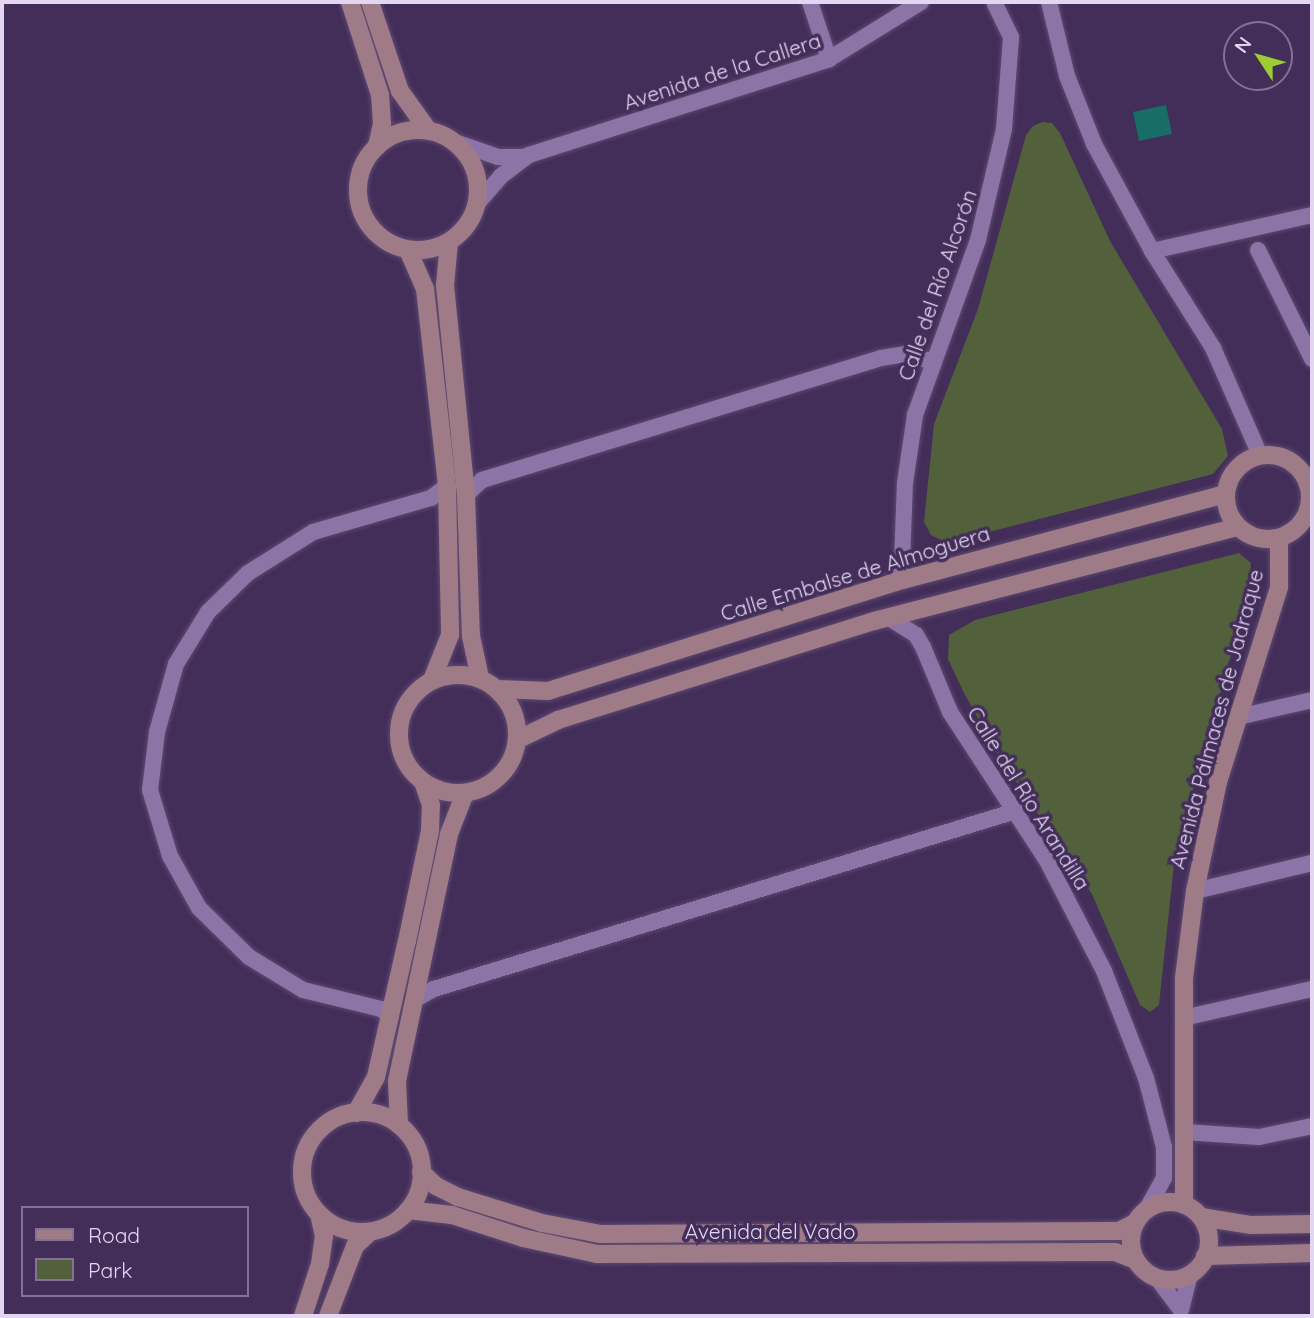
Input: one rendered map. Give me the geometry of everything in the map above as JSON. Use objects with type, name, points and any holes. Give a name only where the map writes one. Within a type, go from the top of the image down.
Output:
[{"type":"main road","points":[[350,2],[380,95],[382,124],[377,145],[358,183],[360,207],[374,232],[408,250],[436,248],[449,242],[468,223],[476,205],[475,173],[458,143],[428,130],[398,132],[377,145]]},
{"type":"main road","points":[[370,2],[400,91],[428,130]]},
{"type":"main road","points":[[449,242],[445,285],[466,495],[471,636],[480,678]]},
{"type":"main road","points":[[356,1113],[376,1077],[430,831],[431,805],[423,782],[401,753],[398,729],[404,707],[432,680],[450,635],[447,486],[425,289],[408,250]]},
{"type":"main road","points":[[1260,455],[1276,455],[1306,466],[1310,509],[1279,538],[1265,539],[1238,527],[1228,510],[1226,494],[1230,478],[1244,462],[1260,455]]},
{"type":"main road","name":"Calle Embalse de Almoguera","points":[[498,688],[548,691],[895,582],[1226,494]]},
{"type":"main road","points":[[517,740],[558,720],[890,618],[1238,527]]},
{"type":"main road","name":"Avenida Pálmaces de Jadraque","points":[[1184,1205],[1183,1018],[1195,891],[1218,782],[1279,587],[1279,538]]},
{"type":"main road","points":[[423,782],[450,793],[465,793],[494,781],[509,763],[517,740],[510,703],[498,688],[480,678],[464,674],[432,680]]},
{"type":"main road","points":[[399,1125],[396,1091],[414,1000],[449,834],[465,793]]},
{"type":"main road","points":[[303,1316],[320,1264],[324,1236],[319,1215],[307,1198],[302,1178],[305,1153],[324,1126],[356,1113],[371,1113],[399,1125],[415,1146],[421,1171],[418,1192],[408,1210],[398,1220],[370,1232],[355,1246],[328,1316]]},
{"type":"main road","name":"Avenida del Vado","points":[[421,1171],[436,1186],[458,1197],[542,1223],[601,1234],[1119,1231],[1135,1223]]},
{"type":"main road","points":[[1201,1217],[1209,1241],[1205,1256],[1190,1274],[1180,1278],[1156,1277],[1136,1260],[1131,1247],[1135,1223],[1147,1209],[1168,1202],[1184,1205],[1201,1217],[1251,1225],[1312,1224]]},
{"type":"main road","name":"Avenida del Vado","points":[[408,1210],[452,1215],[523,1238],[597,1254],[1115,1252],[1136,1260]]},
{"type":"main road","points":[[319,1215],[351,1232],[370,1232]]},
{"type":"main road","points":[[1205,1256],[1312,1253]]},
{"type":"street","points":[[810,2],[829,59]]},
{"type":"street","name":"Avenida de la Callera","points":[[458,143],[498,157],[525,157],[829,59],[920,2]]},
{"type":"street","name":"Calle del Río Alcorón","points":[[895,582],[905,537],[909,444],[933,362],[978,240],[1004,129],[1011,37],[994,2]]},
{"type":"street","points":[[1038,2],[1050,20],[1094,144],[1152,251],[1213,348],[1260,455]]},
{"type":"street","points":[[1049,2],[1050,20]]},
{"type":"street","name":"Avenida de la Callera","points":[[476,205],[525,157]]},
{"type":"street","points":[[1152,251],[1312,215]]},
{"type":"street","points":[[1258,250],[1312,359]]},
{"type":"street","points":[[466,495],[482,480],[881,358],[907,354],[933,362]]},
{"type":"street","points":[[391,1016],[381,1009],[303,990],[249,957],[199,908],[170,856],[150,790],[157,732],[176,664],[208,612],[248,573],[313,532],[431,498],[447,486]]},
{"type":"street","name":"Calle del Río Arandilla","points":[[890,618],[916,635],[966,741],[1016,810],[1095,951],[1146,1078],[1167,1164],[1157,1197],[1147,1209]]},
{"type":"street","points":[[1238,717],[1312,700]]},
{"type":"street","points":[[414,1000],[434,989],[1016,810]]},
{"type":"street","points":[[1195,891],[1312,863]]},
{"type":"street","points":[[1183,1018],[1312,989]]},
{"type":"street","points":[[1185,1132],[1259,1138],[1312,1126]]},
{"type":"street","points":[[1182,1313],[1190,1274]]},
{"type":"street","points":[[1156,1277],[1182,1313]]},
{"type":"green space","points":[[1043,122],[1052,123],[1060,133],[1110,241],[1222,429],[1228,456],[1213,474],[947,543],[931,535],[924,522],[934,424],[978,309],[1026,135],[1033,126]]},
{"type":"green space","points":[[1239,553],[1251,563],[1249,591],[1175,855],[1159,1005],[1150,1012],[1140,1005],[1092,894],[998,755],[964,693],[948,659],[949,635],[975,620]]},
{"type":"shaded area","points":[[1166,105],[1172,134],[1139,141],[1133,112]]}]
